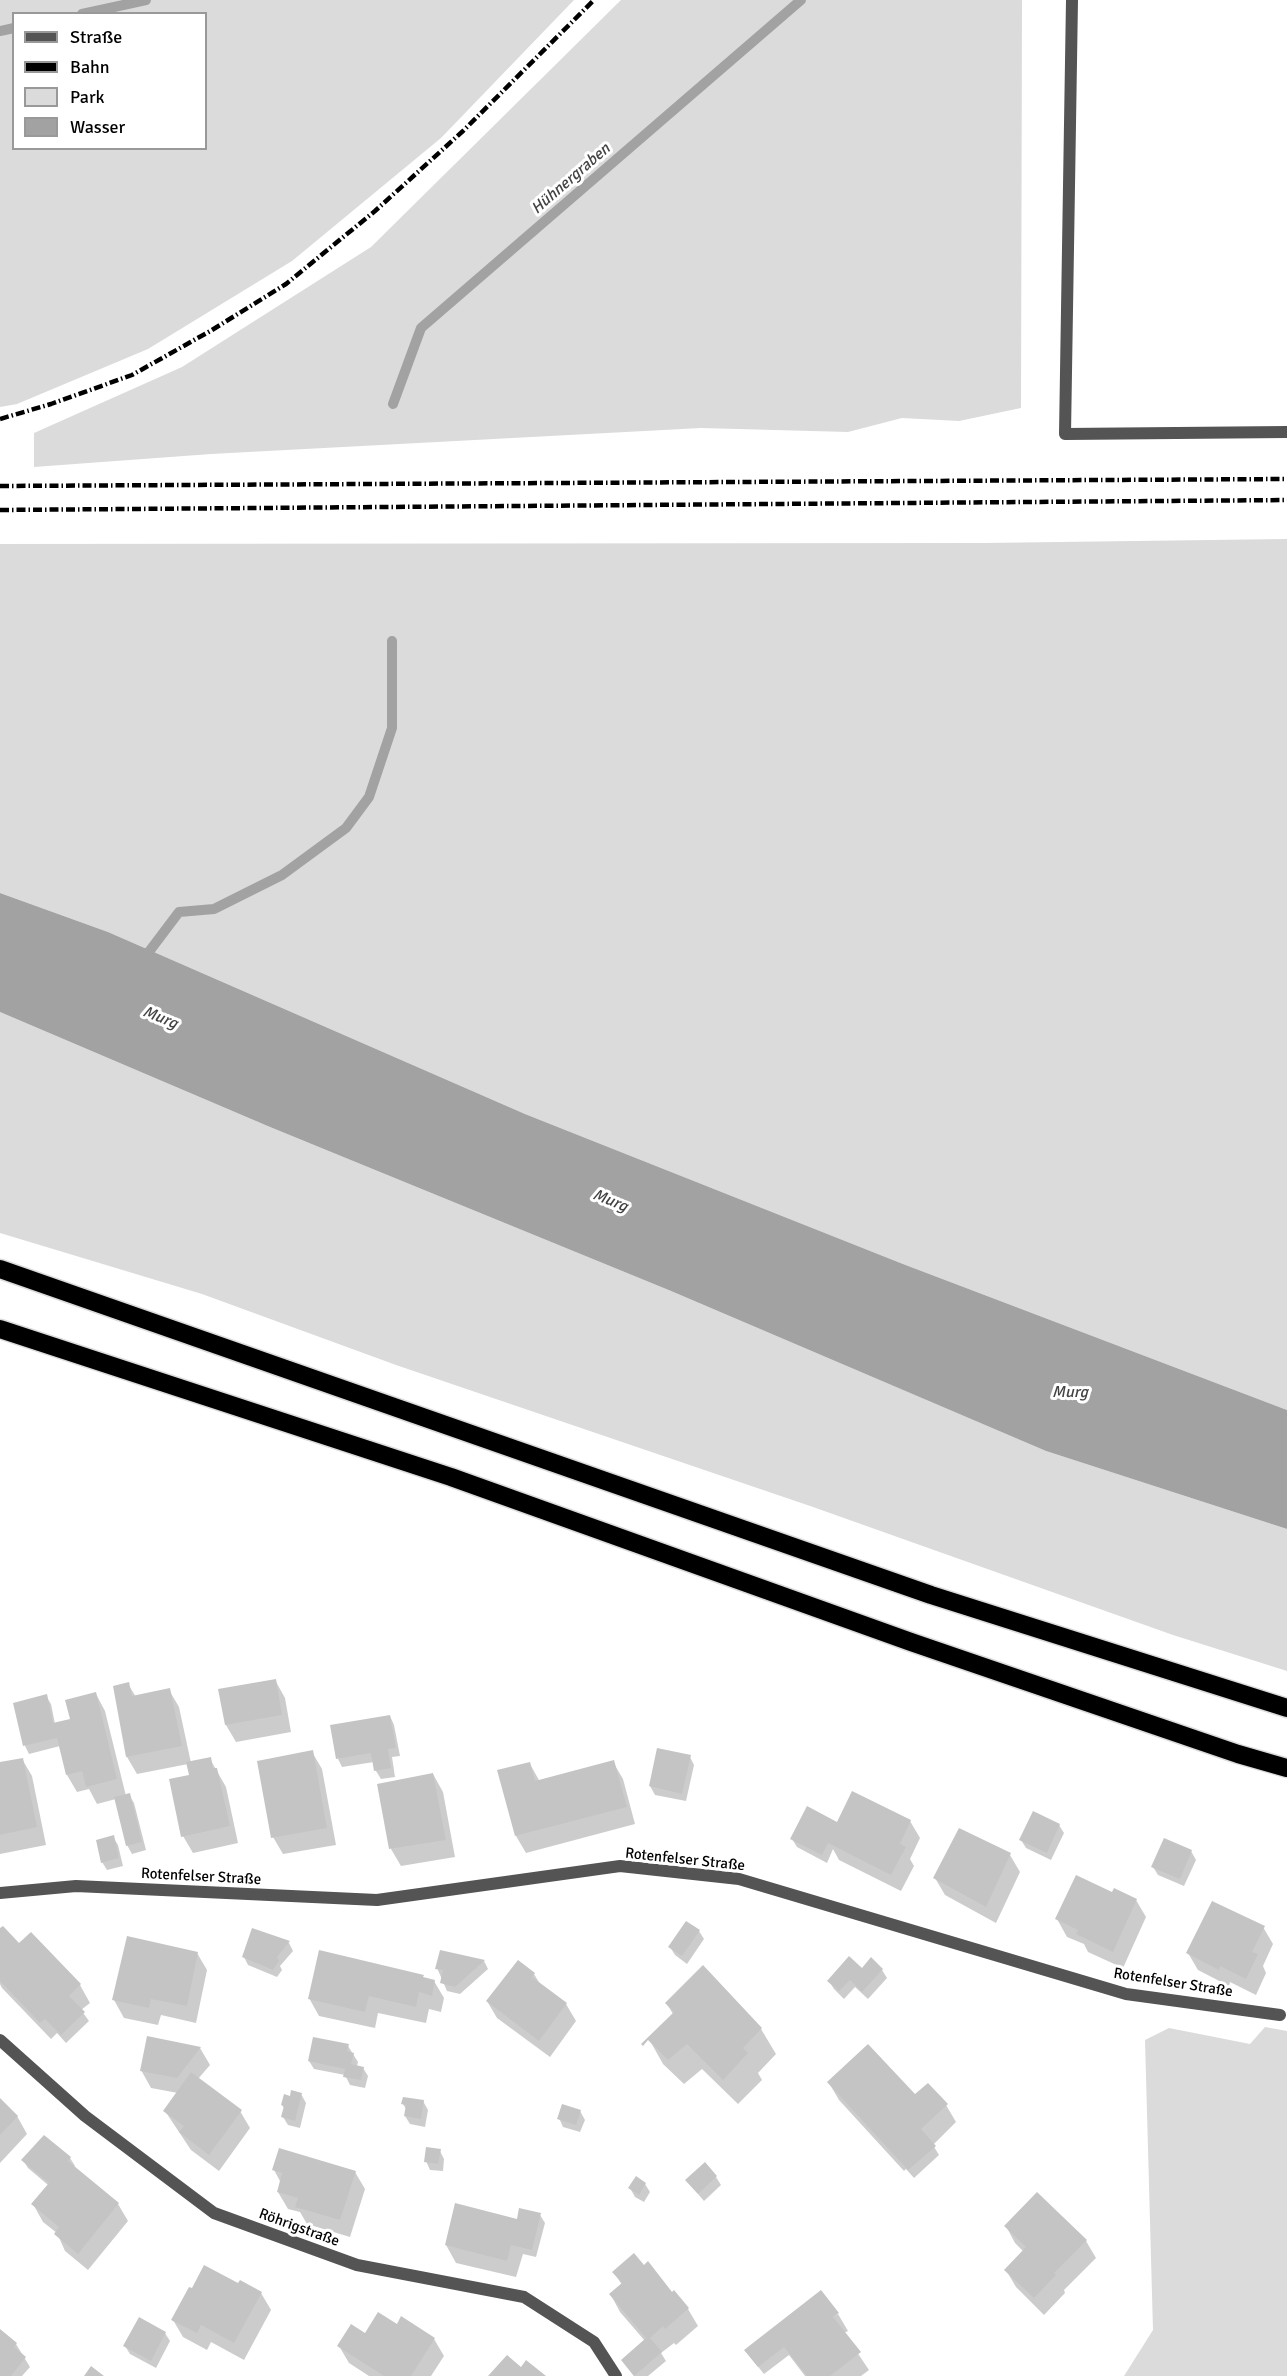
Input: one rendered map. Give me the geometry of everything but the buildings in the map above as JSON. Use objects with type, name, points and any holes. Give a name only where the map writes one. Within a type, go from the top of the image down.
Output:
[{"type":"highway","points":[[0,1269],[931,1595],[1287,1708]]},
{"type":"highway","points":[[0,1329],[451,1477],[911,1642],[1238,1754],[1287,1768]]},
{"type":"street","points":[[1072,0],[1065,434],[1287,432]]},
{"type":"street","name":"Rotenfelser Straße","points":[[0,1893],[76,1886],[377,1900],[620,1866],[739,1879],[1126,1994],[1280,2015]]},
{"type":"street","name":"Röhrigstraße","points":[[0,2040],[85,2116],[214,2213],[357,2265],[524,2297],[594,2342],[616,2376]]},
{"type":"green space","points":[[0,0],[574,0],[441,138],[292,261],[148,349],[17,404],[0,407]]},
{"type":"green space","points":[[621,0],[1022,0],[1021,408],[959,421],[902,418],[848,432],[701,428],[211,454],[34,467],[34,433],[182,367],[371,247]]},
{"type":"green space","points":[[1287,539],[1287,1410],[903,1264],[525,1114],[108,932],[0,893],[0,544],[983,543]]},
{"type":"green space","points":[[0,1012],[270,1127],[671,1291],[1046,1451],[1287,1529],[1287,1671],[1173,1635],[813,1507],[396,1365],[202,1294],[0,1233]]},
{"type":"green space","points":[[1265,2027],[1287,2031],[1287,2376],[1124,2376],[1153,2330],[1145,2040],[1169,2028],[1250,2044]]},
{"type":"water","name":"Murg","points":[[0,893],[108,932],[525,1114],[903,1264],[1287,1410],[1287,1529],[1046,1451],[671,1291],[270,1127],[0,1012]]},
{"type":"waterway","points":[[91,12],[146,0]]},
{"type":"waterway","name":"Hühnergraben","points":[[393,404],[421,328],[801,0]]},
{"type":"waterway","points":[[0,31],[12,28]]},
{"type":"waterway","name":"Hühnergraben","points":[[142,961],[179,912],[214,909],[282,875],[346,828],[369,797],[392,728],[392,641]]},
{"type":"railway","points":[[0,419],[51,404],[132,375],[212,330],[286,284],[375,211],[463,131],[594,0]]},
{"type":"railway","points":[[0,486],[1287,479]]},
{"type":"railway","points":[[0,510],[1287,500]]}]
